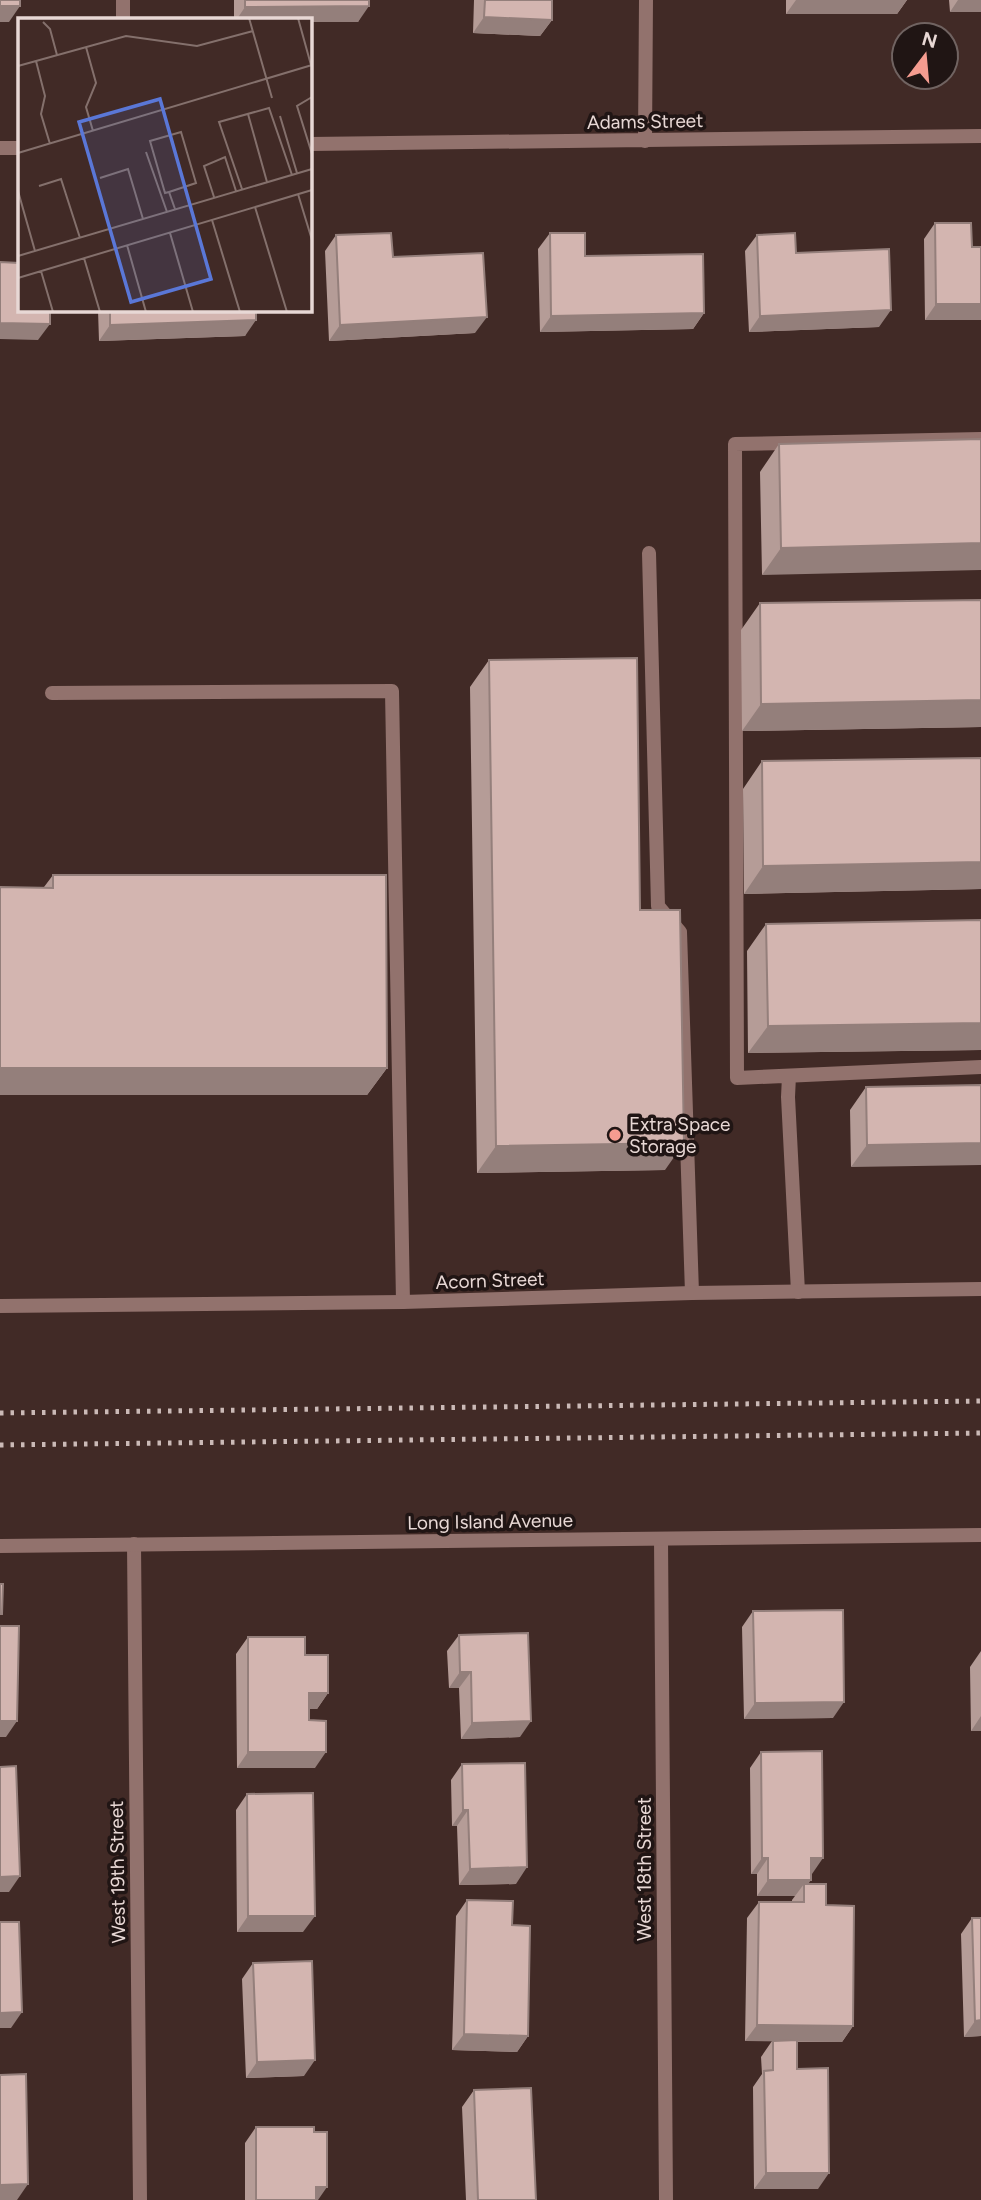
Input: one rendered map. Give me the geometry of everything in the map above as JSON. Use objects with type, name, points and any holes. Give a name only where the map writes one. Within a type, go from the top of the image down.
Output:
[{"type":"street","points":[[123,0],[123,18]]},
{"type":"street","points":[[645,141],[646,0]]},
{"type":"street","name":"Adams Street","points":[[312,145],[981,136]]},
{"type":"street","points":[[0,148],[18,148]]},
{"type":"street","points":[[981,439],[735,444],[737,1078],[981,1068]]},
{"type":"street","points":[[649,553],[659,906],[680,932],[692,1293]]},
{"type":"street","points":[[52,693],[392,691],[403,1302]]},
{"type":"street","points":[[789,1076],[798,1292]]},
{"type":"street","name":"Acorn Street","points":[[0,1306],[403,1302],[692,1293],[981,1289]]},
{"type":"street","name":"Long Island Avenue","points":[[0,1546],[981,1535]]},
{"type":"street","name":"West 18th Street","points":[[661,1538],[666,2200]]},
{"type":"street","name":"West 19th Street","points":[[134,1544],[140,2200]]},
{"type":"building","points":[[0,0],[20,0],[20,6],[0,6]]},
{"type":"building","points":[[245,0],[369,0],[369,6],[245,7]]},
{"type":"building","points":[[485,0],[552,0],[552,20],[484,17]]},
{"type":"building","points":[[935,223],[971,223],[972,247],[981,247],[981,304],[936,304]]},
{"type":"building","points":[[391,233],[393,257],[483,253],[487,317],[340,325],[336,235]]},
{"type":"building","points":[[550,233],[585,233],[585,256],[703,254],[704,313],[551,316]]},
{"type":"building","points":[[795,233],[796,253],[889,249],[891,310],[760,316],[757,235]]},
{"type":"building","points":[[0,262],[18,263],[18,312],[50,312],[50,324],[0,323]]},
{"type":"building","points":[[110,312],[256,312],[256,320],[110,325]]},
{"type":"building","points":[[981,439],[981,543],[781,548],[779,444]]},
{"type":"building","points":[[981,600],[981,700],[761,704],[760,603]]},
{"type":"building","points":[[637,658],[640,910],[680,910],[684,1143],[496,1146],[489,660]]},
{"type":"building","points":[[981,758],[981,862],[763,866],[762,761]]},
{"type":"building","points":[[53,875],[386,875],[387,1068],[0,1068],[0,887],[53,888]]},
{"type":"building","points":[[981,920],[981,1023],[768,1026],[766,924]]},
{"type":"building","points":[[981,1085],[981,1143],[867,1145],[866,1087]]},
{"type":"building","points":[[0,1584],[3,1584],[2,1614],[0,1614]]},
{"type":"building","points":[[843,1610],[844,1702],[755,1703],[753,1611]]},
{"type":"building","points":[[0,1626],[19,1626],[17,1721],[0,1721]]},
{"type":"building","points":[[528,1633],[531,1721],[472,1723],[471,1672],[460,1672],[459,1635]]},
{"type":"building","points":[[248,1637],[305,1637],[305,1655],[328,1655],[328,1693],[309,1693],[309,1720],[326,1721],[326,1752],[248,1752]]},
{"type":"building","points":[[822,1751],[823,1858],[811,1858],[811,1880],[768,1880],[768,1858],[762,1858],[761,1752]]},
{"type":"building","points":[[525,1763],[527,1867],[470,1869],[468,1810],[463,1810],[462,1764]]},
{"type":"building","points":[[16,1766],[20,1876],[0,1877],[0,1767]]},
{"type":"building","points":[[313,1793],[315,1916],[248,1916],[247,1794]]},
{"type":"building","points":[[804,1884],[826,1884],[826,1905],[854,1906],[853,2026],[757,2025],[759,1902],[804,1902]]},
{"type":"building","points":[[467,1900],[513,1901],[512,1925],[530,1926],[528,2036],[464,2034]]},
{"type":"building","points":[[972,1918],[981,1918],[981,2020],[975,2021]]},
{"type":"building","points":[[0,1922],[19,1922],[22,2012],[0,2013]]},
{"type":"building","points":[[312,1961],[315,2060],[257,2062],[253,1963]]},
{"type":"building","points":[[797,2040],[797,2069],[828,2068],[829,2173],[766,2173],[764,2071],[773,2070],[773,2041]]},
{"type":"building","points":[[26,2074],[28,2184],[0,2185],[0,2075]]},
{"type":"building","points":[[531,2088],[536,2200],[478,2200],[474,2090]]},
{"type":"building","points":[[256,2127],[314,2127],[314,2132],[327,2132],[327,2187],[316,2187],[316,2200],[256,2200]]},
{"type":"railway","points":[[0,1413],[981,1401]]},
{"type":"railway","points":[[0,1445],[981,1433]]},
{"type":"place","name":"Extra Space Storage","points":[[615,1135]]}]
